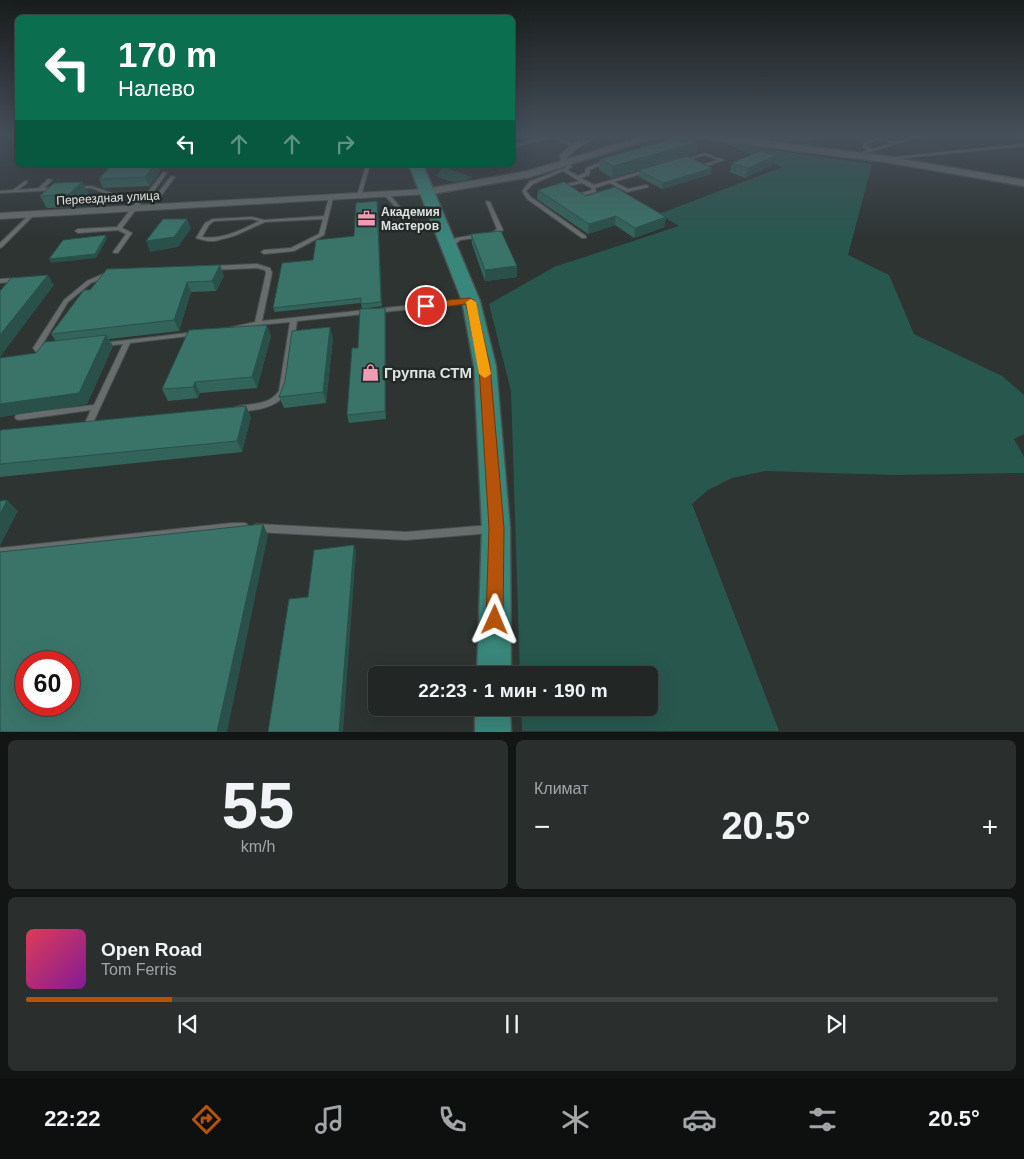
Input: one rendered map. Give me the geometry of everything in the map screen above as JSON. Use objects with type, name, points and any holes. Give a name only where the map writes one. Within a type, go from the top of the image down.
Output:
[{"type":"main road","points":[[418,169],[470,301],[485,366],[496,528],[494,666]]},
{"type":"main road","points":[[493,716],[493,732]]},
{"type":"street","points":[[426,192],[508,179],[550,169]]},
{"type":"street","points":[[945,169],[1024,184]]},
{"type":"street","name":"Переездная улица","points":[[0,216],[426,192]]},
{"type":"lane","points":[[359,196],[367,169]]},
{"type":"lane","points":[[558,169],[531,183],[524,190],[529,198],[584,237]]},
{"type":"lane","points":[[567,169],[577,178],[593,187],[653,169]]},
{"type":"lane","points":[[577,178],[587,174],[588,169]]},
{"type":"lane","points":[[119,228],[134,209],[147,197],[165,173]]},
{"type":"lane","points":[[147,197],[159,195],[173,177]]},
{"type":"lane","points":[[40,190],[50,180]]},
{"type":"lane","points":[[552,190],[583,181]]},
{"type":"lane","points":[[14,192],[25,182]]},
{"type":"lane","points":[[611,182],[627,191],[646,186]]},
{"type":"lane","points":[[74,188],[91,187],[110,193],[96,211]]},
{"type":"lane","points":[[580,195],[594,191],[593,187]]},
{"type":"lane","points":[[0,192],[57,189]]},
{"type":"lane","points":[[387,195],[404,214],[406,227]]},
{"type":"lane","points":[[264,252],[292,250],[316,238],[323,232],[331,198]]},
{"type":"lane","points":[[448,247],[461,238],[499,232],[488,202]]},
{"type":"lane","points":[[0,246],[32,215]]},
{"type":"lane","points":[[264,221],[245,231],[214,238],[199,238],[207,224],[213,220],[252,218],[264,221],[326,217]]},
{"type":"lane","points":[[78,231],[119,228],[129,233],[116,252]]},
{"type":"lane","points":[[208,268],[257,266],[268,269],[269,273],[258,323]]},
{"type":"lane","points":[[54,349],[38,350],[36,348],[66,301],[89,282],[113,273]]},
{"type":"lane","points":[[0,281],[22,279]]},
{"type":"lane","points":[[224,330],[258,323],[470,301]]},
{"type":"lane","points":[[230,410],[271,404],[279,398],[283,392],[294,319]]},
{"type":"lane","points":[[100,344],[206,332]]},
{"type":"lane","points":[[89,424],[128,341]]},
{"type":"lane","points":[[19,417],[96,407]]},
{"type":"lane","points":[[79,425],[98,422]]},
{"type":"lane","points":[[0,552],[232,526],[406,536],[496,528]]},
{"type":"green space","points":[[441,169],[449,169],[472,177],[467,180],[454,182],[436,176]]},
{"type":"green space","points":[[776,169],[871,169],[848,255],[889,275],[914,334],[1002,376],[1024,395],[1024,434],[1014,439],[1024,457],[1024,473],[893,475],[765,471],[732,478],[708,490],[692,504],[779,731],[522,731],[521,716],[658,716],[658,666],[520,666],[511,391],[489,304],[554,267],[679,226],[659,214]]},
{"type":"building","points":[[107,169],[151,169],[145,177],[99,179]]},
{"type":"building","points":[[642,169],[708,169],[663,183],[639,170]]},
{"type":"building","points":[[82,182],[69,194],[40,196],[54,183]]},
{"type":"building","points":[[564,182],[586,196],[615,187],[666,217],[635,228],[616,216],[589,224],[538,190]]},
{"type":"building","points":[[377,201],[381,302],[361,304],[361,298],[273,308],[282,263],[313,260],[316,240],[354,236],[356,203]]},
{"type":"building","points":[[163,219],[187,219],[174,237],[146,241]]},
{"type":"building","points":[[501,231],[517,266],[485,270],[471,234]]},
{"type":"building","points":[[106,235],[95,254],[49,259],[63,240]]},
{"type":"building","points":[[220,265],[212,281],[187,282],[174,320],[51,334],[84,290],[90,290],[107,269]]},
{"type":"building","points":[[48,275],[0,335],[0,291],[11,278]]},
{"type":"building","points":[[385,308],[385,411],[347,415],[352,348],[358,348],[360,309]]},
{"type":"building","points":[[267,325],[252,377],[195,382],[193,387],[162,389],[189,330]]},
{"type":"building","points":[[330,327],[323,392],[279,397],[285,381],[292,331]]},
{"type":"building","points":[[106,335],[79,393],[0,404],[0,358],[36,353],[45,342]]},
{"type":"building","points":[[246,406],[237,441],[0,464],[1,430]]},
{"type":"building","points":[[7,500],[0,514],[0,501]]},
{"type":"building","points":[[263,524],[217,732],[0,732],[0,552]]},
{"type":"building","points":[[354,545],[339,732],[268,732],[289,599],[308,597],[314,550]]},
{"type":"slow traffic","points":[[471,302],[485,366],[485,374]]},
{"type":"place","name":"Академия Мастеров","points":[[367,219]]},
{"type":"place","name":"Группа СТМ","points":[[370,372]]},
{"type":"route","points":[[426,306],[470,301],[485,366],[496,528],[495,620]]}]
